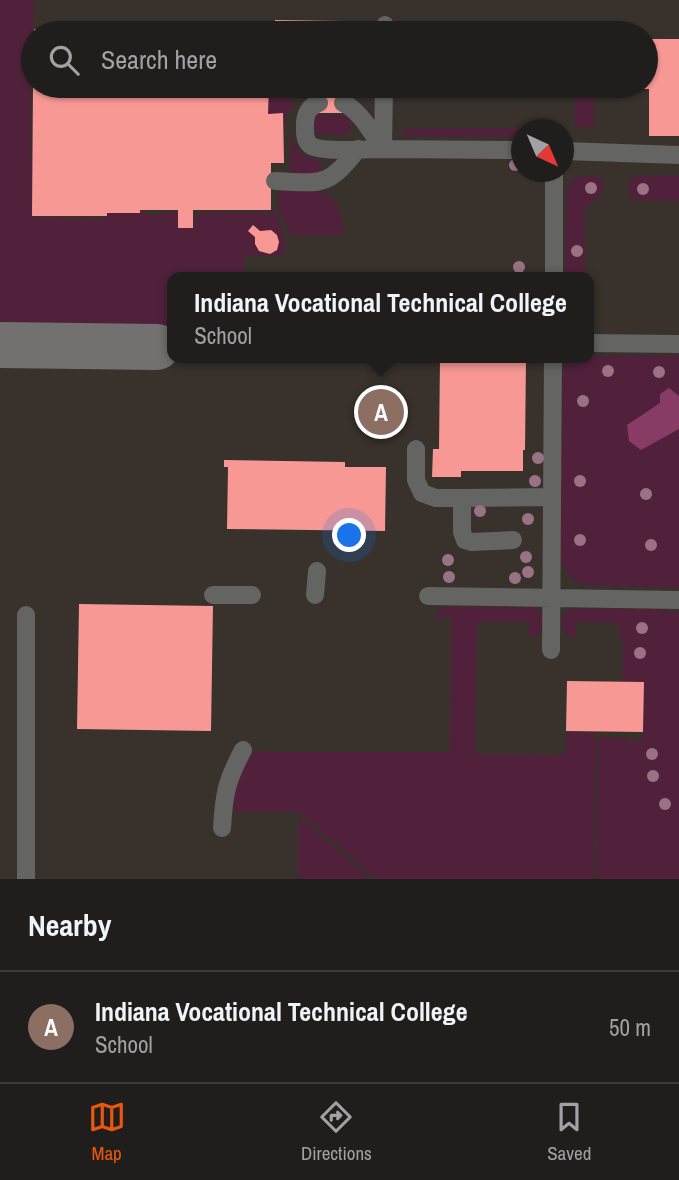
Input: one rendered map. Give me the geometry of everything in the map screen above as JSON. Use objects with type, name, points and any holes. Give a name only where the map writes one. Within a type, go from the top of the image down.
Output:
[{"type":"lane","points":[[383,149],[384,98]]},
{"type":"lane","points":[[319,103],[310,109],[305,118],[305,137],[312,146],[325,150],[511,150]]},
{"type":"lane","points":[[343,103],[356,113],[383,149]]},
{"type":"lane","points":[[275,181],[317,183],[330,178],[341,170],[358,149]]},
{"type":"lane","points":[[574,150],[679,155]]},
{"type":"lane","points":[[554,182],[554,272]]},
{"type":"lane","points":[[594,343],[679,344]]},
{"type":"lane","points":[[551,650],[553,363]]},
{"type":"lane","points":[[416,449],[416,480],[422,493],[436,498],[552,497]]},
{"type":"lane","points":[[462,498],[462,532],[465,540],[513,540]]},
{"type":"lane","points":[[315,595],[317,570]]},
{"type":"lane","points":[[213,595],[252,595]]},
{"type":"lane","points":[[428,596],[679,600]]},
{"type":"lane","points":[[26,615],[26,879]]},
{"type":"lane","points":[[222,828],[224,795],[243,750]]},
{"type":"shaded area","points":[[0,0],[679,0],[679,879],[0,879]]},
{"type":"shaded area","points":[[0,0],[34,0],[34,21],[21,21],[21,98],[31,98],[30,148],[33,151],[29,151],[29,156],[33,157],[32,217],[104,219],[105,211],[147,212],[149,216],[153,215],[152,212],[155,216],[178,212],[179,227],[194,228],[195,216],[199,216],[200,212],[265,213],[265,216],[269,216],[270,210],[273,209],[285,237],[285,249],[284,255],[244,256],[244,272],[167,272],[167,329],[0,327]]},
{"type":"shaded area","points":[[267,98],[289,98],[294,103],[285,119],[285,127],[283,116],[267,116]]},
{"type":"shaded area","points":[[575,98],[595,98],[594,127],[575,126]]},
{"type":"shaded area","points":[[319,113],[342,116],[343,113],[349,119],[351,130],[344,135],[318,134],[314,119]]},
{"type":"shaded area","points":[[511,128],[511,137],[409,136],[402,134],[404,129]]},
{"type":"shaded area","points":[[291,133],[301,152],[319,162],[321,173],[289,174]]},
{"type":"shaded area","points":[[595,176],[603,180],[604,185],[599,196],[585,207],[585,272],[565,272],[567,188],[575,178]]},
{"type":"shaded area","points":[[679,176],[679,201],[633,201],[628,187],[631,178]]},
{"type":"shaded area","points":[[278,191],[316,192],[333,199],[342,219],[343,235],[290,235],[278,209]]},
{"type":"shaded area","points":[[679,355],[679,588],[583,585],[566,571],[562,561],[563,370],[568,363],[594,363],[594,356]]},
{"type":"shaded area","points":[[669,388],[679,396],[679,429],[641,450],[629,441],[627,425],[660,403],[660,394]]},
{"type":"shaded area","points":[[446,607],[533,607],[541,613],[542,629],[538,635],[532,637],[528,634],[528,622],[477,622],[475,754],[561,755],[561,752],[566,753],[567,732],[596,733],[594,879],[375,879],[300,812],[235,812],[235,794],[243,766],[260,750],[450,752],[451,615],[436,619],[438,612]]},
{"type":"shaded area","points":[[574,608],[679,612],[679,879],[597,879],[598,737],[629,738],[630,742],[643,739],[644,684],[621,683],[623,639],[619,637],[619,623],[577,622],[575,638],[565,634],[563,618]]},
{"type":"shaded area","points":[[299,816],[370,879],[298,879]]},
{"type":"building","points":[[275,20],[343,21],[275,21]]},
{"type":"building","points":[[658,39],[679,39],[679,136],[649,136],[649,98],[658,98]]},
{"type":"building","points":[[33,98],[269,98],[268,114],[283,113],[284,163],[271,163],[271,210],[193,210],[193,228],[178,228],[178,210],[140,210],[140,213],[107,213],[107,216],[32,216]]},
{"type":"building","points":[[318,98],[342,98],[342,113],[317,113]]},
{"type":"building","points":[[253,225],[260,231],[271,230],[277,235],[277,250],[270,254],[259,251],[255,237],[248,231]]},
{"type":"building","points":[[440,363],[526,363],[523,471],[461,471],[461,477],[432,477],[433,449],[439,449]]},
{"type":"building","points":[[224,460],[345,462],[345,467],[386,467],[385,531],[227,529],[228,467],[224,467]]},
{"type":"building","points":[[79,604],[213,606],[211,731],[77,729]]},
{"type":"building","points":[[567,681],[644,682],[643,732],[566,731]]},
{"type":"taxiway","points":[[0,345],[157,347]]},
{"type":"place","name":"Indiana Vocational Technical College","points":[[381,412]]}]
